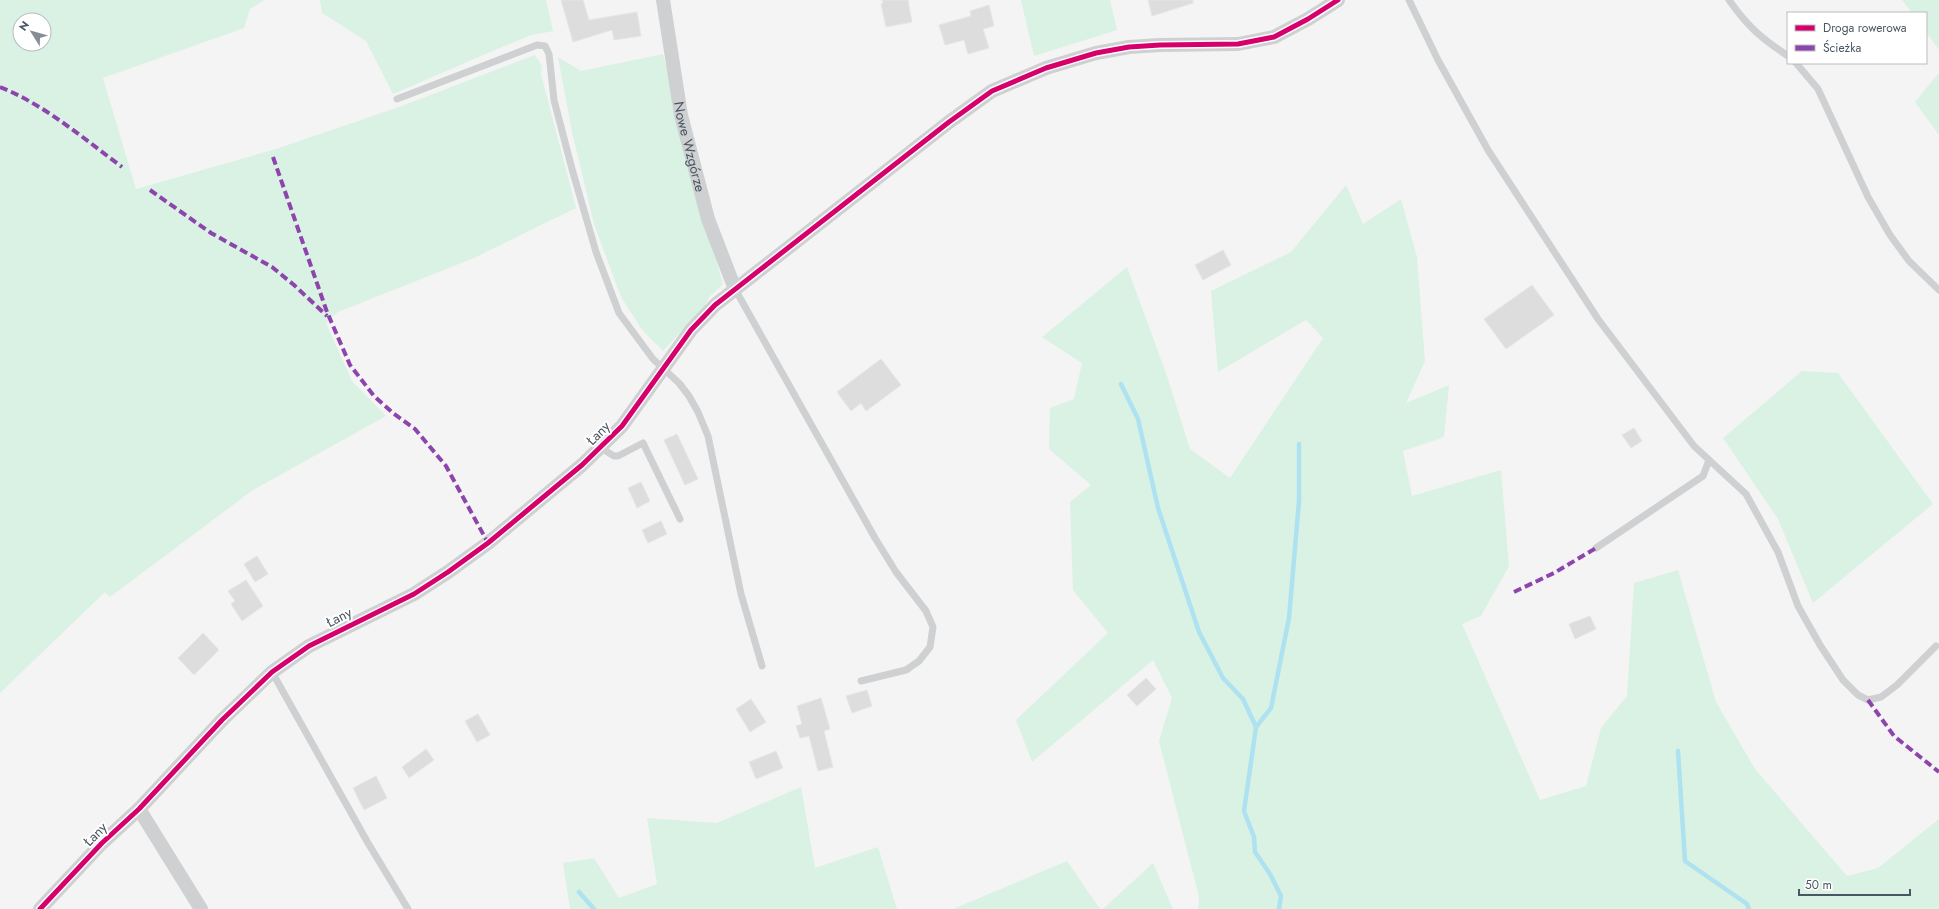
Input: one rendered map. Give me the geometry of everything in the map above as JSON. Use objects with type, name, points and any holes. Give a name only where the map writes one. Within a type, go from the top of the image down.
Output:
[{"type":"street","name":"Nowe Wzgórze","points":[[663,0],[681,115],[708,219],[735,289]]},
{"type":"street","name":"Łany","points":[[40,909],[102,843],[139,809],[222,720],[272,672],[309,646],[414,594],[488,543],[601,448],[622,426],[691,330],[715,305],[949,122],[992,91],[1046,68],[1096,53],[1122,48],[1160,45],[1238,44],[1274,37],[1308,19],[1338,0]]},
{"type":"street","points":[[139,809],[201,909]]},
{"type":"lane","points":[[1408,0],[1438,60],[1488,150],[1598,319],[1694,446],[1746,494],[1778,552],[1798,606],[1820,645],[1843,680],[1858,695],[1868,700],[1881,698],[1897,685],[1936,646]]},
{"type":"lane","points":[[1729,0],[1742,18],[1761,38],[1787,55]]},
{"type":"lane","points":[[397,99],[537,45],[545,46],[549,54],[554,100],[596,252],[619,313],[653,359],[679,383],[690,396],[708,436],[741,594],[762,666]]},
{"type":"lane","points":[[1797,64],[1818,89],[1868,197],[1890,235],[1909,261],[1939,290]]},
{"type":"lane","points":[[735,289],[875,538],[896,572],[926,611],[933,627],[930,647],[919,661],[906,670],[861,681]]},
{"type":"lane","points":[[601,448],[614,456],[618,456],[643,443],[680,519]]},
{"type":"lane","points":[[1596,548],[1703,476],[1709,460]]},
{"type":"lane","points":[[272,672],[368,843],[408,909]]},
{"type":"green space","points":[[0,0],[265,0],[250,9],[244,28],[103,78],[136,189],[276,149],[399,107],[535,55],[542,66],[541,74],[576,208],[474,258],[338,312],[326,323],[352,381],[386,416],[253,490],[110,597],[105,592],[0,693]]},
{"type":"green space","points":[[320,0],[546,0],[553,31],[532,35],[393,94],[366,41],[322,13]]},
{"type":"green space","points":[[1021,0],[1110,0],[1117,30],[1034,56]]},
{"type":"green space","points":[[1902,0],[1939,0],[1939,50],[1927,33],[1927,12],[1911,12]]},
{"type":"green space","points":[[663,54],[700,205],[723,284],[710,296],[705,306],[663,351],[643,331],[621,297],[594,224],[572,132],[558,57],[581,71]]},
{"type":"green space","points":[[1939,73],[1939,135],[1915,102]]},
{"type":"green space","points":[[1346,185],[1363,224],[1401,199],[1417,257],[1425,361],[1406,403],[1449,385],[1444,437],[1403,451],[1412,496],[1501,470],[1509,566],[1481,616],[1462,624],[1540,800],[1586,786],[1601,728],[1627,696],[1634,583],[1678,570],[1716,702],[1755,769],[1847,876],[1878,868],[1939,819],[1939,909],[1198,909],[1199,897],[1159,741],[1172,698],[1153,660],[1032,762],[1016,720],[1108,633],[1073,590],[1070,502],[1091,485],[1049,449],[1050,408],[1074,399],[1082,363],[1042,337],[1127,267],[1167,376],[1190,449],[1230,478],[1323,338],[1306,320],[1218,372],[1211,291],[1291,252]]},
{"type":"green space","points":[[1802,371],[1838,373],[1933,504],[1813,603],[1778,519],[1723,438]]},
{"type":"green space","points":[[801,787],[815,868],[878,847],[897,909],[570,909],[563,863],[594,858],[619,898],[657,884],[647,818],[717,823]]},
{"type":"green space","points":[[1067,861],[1100,909],[953,909]]},
{"type":"green space","points":[[1153,863],[1173,909],[1103,909]]},
{"type":"building","points":[[561,0],[583,0],[589,20],[637,12],[641,36],[614,40],[612,30],[573,42]]},
{"type":"building","points":[[882,0],[908,0],[912,22],[886,27],[881,4],[883,3]]},
{"type":"building","points":[[1148,0],[1193,0],[1193,3],[1152,16]]},
{"type":"building","points":[[989,5],[994,26],[983,29],[989,48],[968,54],[964,40],[945,45],[939,25],[971,16],[970,11]]},
{"type":"building","points":[[1223,250],[1231,265],[1203,280],[1195,265]]},
{"type":"building","points":[[1532,285],[1554,315],[1506,349],[1484,319]]},
{"type":"building","points":[[881,359],[901,385],[866,411],[861,403],[851,411],[837,392]]},
{"type":"building","points":[[1634,428],[1642,441],[1631,448],[1622,435]]},
{"type":"building","points":[[677,434],[698,479],[685,485],[664,440]]},
{"type":"building","points":[[641,482],[650,501],[637,508],[628,488]]},
{"type":"building","points":[[661,521],[667,534],[648,543],[642,530]]},
{"type":"building","points":[[257,556],[268,574],[255,582],[244,564]]},
{"type":"building","points":[[246,580],[263,606],[242,621],[231,604],[235,601],[228,591]]},
{"type":"building","points":[[1590,616],[1596,629],[1575,639],[1569,624]]},
{"type":"building","points":[[203,633],[219,650],[194,675],[178,658]]},
{"type":"building","points":[[1146,678],[1156,689],[1137,706],[1127,695]]},
{"type":"building","points":[[867,690],[872,706],[852,713],[846,696]]},
{"type":"building","points":[[821,698],[830,729],[824,731],[833,767],[818,771],[809,736],[800,738],[796,726],[802,724],[797,706]]},
{"type":"building","points":[[751,699],[766,722],[750,732],[736,709]]},
{"type":"building","points":[[478,714],[490,735],[477,742],[465,721]]},
{"type":"building","points":[[426,749],[434,760],[409,778],[402,767]]},
{"type":"building","points":[[776,751],[783,768],[756,779],[749,762]]},
{"type":"building","points":[[376,776],[387,798],[364,810],[353,788]]},
{"type":"waterway","points":[[1121,384],[1138,419],[1158,508],[1199,632],[1223,678],[1243,699],[1256,727],[1244,811],[1254,837],[1255,852],[1270,874],[1281,896],[1279,909]]},
{"type":"waterway","points":[[1256,727],[1271,708],[1289,618],[1299,501],[1299,444]]},
{"type":"waterway","points":[[1678,751],[1685,861],[1747,904],[1749,909]]},
{"type":"waterway","points":[[579,892],[594,909]]},
{"type":"marked path","points":[[0,87],[33,103],[122,167]]},
{"type":"marked path","points":[[273,157],[327,312],[350,365],[374,396],[393,413],[415,429],[446,466],[488,543]]},
{"type":"marked path","points":[[150,190],[211,233],[272,267],[327,316]]},
{"type":"marked path","points":[[1514,592],[1554,573],[1596,548]]},
{"type":"marked path","points":[[1868,700],[1894,736],[1939,772]]},
{"type":"cycle path","points":[[40,909],[102,843],[139,809],[222,720],[272,672],[309,646],[414,594],[488,543],[582,465],[622,426],[691,330],[715,305],[949,122],[992,91],[1046,68],[1096,53],[1129,47],[1160,45],[1238,44],[1274,37],[1308,19],[1338,0]]}]
